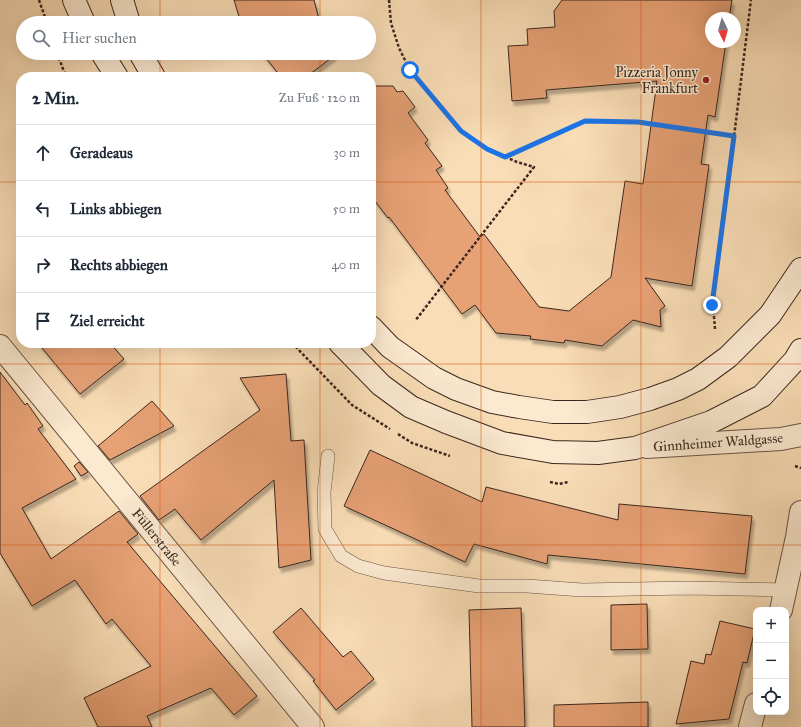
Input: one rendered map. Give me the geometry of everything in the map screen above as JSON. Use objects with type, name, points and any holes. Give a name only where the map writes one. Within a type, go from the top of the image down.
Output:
[{"type":"main road","points":[[74,0],[81,16]]},
{"type":"main road","points":[[122,0],[126,16]]},
{"type":"main road","points":[[106,60],[114,72]]},
{"type":"main road","points":[[144,60],[151,72]]},
{"type":"main road","points":[[376,332],[390,347],[434,378],[456,389],[492,402],[520,407],[553,412],[587,412],[620,407],[642,401],[678,389],[698,379],[728,357],[770,315],[801,269]]},
{"type":"main road","name":"Füllerstraße","points":[[0,346],[312,727]]},
{"type":"main road","points":[[345,348],[382,385],[411,407],[446,422],[502,442],[553,452],[598,453],[635,448],[711,422],[762,396],[795,360],[801,350]]},
{"type":"main road","name":"Ginnheimer Waldgasse","points":[[635,448],[781,438],[801,435]]},
{"type":"main road","points":[[784,600],[801,512]]},
{"type":"main road","points":[[750,727],[753,715]]},
{"type":"lane","points":[[328,456],[324,492],[325,529],[341,556],[358,566],[384,573],[479,586],[527,586],[582,590],[689,588],[784,600]]},
{"type":"path","points":[[39,0],[45,16]]},
{"type":"path","points":[[389,0],[391,23],[399,48],[410,70],[461,131],[487,149],[517,162],[534,167],[415,321]]},
{"type":"path","points":[[716,333],[712,305],[751,0]]},
{"type":"path","points":[[60,60],[64,72]]},
{"type":"path","points":[[505,157],[585,121],[638,122],[734,136]]},
{"type":"building","points":[[234,0],[314,0],[318,16],[239,16]]},
{"type":"building","points":[[562,0],[732,0],[730,12],[705,12],[705,48],[725,48],[715,117],[708,115],[701,164],[709,165],[692,286],[645,278],[665,306],[660,310],[661,327],[633,320],[602,346],[565,340],[564,343],[530,339],[531,336],[496,333],[475,305],[462,314],[389,217],[388,218],[376,202],[376,86],[393,86],[397,92],[403,91],[415,107],[408,113],[428,140],[425,143],[442,166],[436,170],[448,188],[445,190],[480,237],[484,234],[539,307],[569,311],[611,277],[625,181],[643,184],[657,81],[546,90],[547,98],[512,101],[508,46],[528,45],[527,29],[555,27],[554,11]]},
{"type":"building","points":[[268,60],[329,60],[313,72],[277,72]]},
{"type":"building","points":[[42,348],[114,348],[124,359],[80,394]]},
{"type":"building","points":[[0,372],[25,405],[27,403],[43,426],[38,429],[76,479],[22,508],[51,559],[119,511],[138,534],[127,542],[257,696],[234,715],[211,688],[147,716],[152,727],[98,727],[84,698],[151,666],[112,619],[106,624],[75,580],[32,606],[0,553]]},
{"type":"building","points":[[286,374],[291,441],[304,440],[311,560],[279,568],[274,480],[201,540],[175,509],[159,520],[140,496],[260,410],[240,378]]},
{"type":"building","points":[[152,401],[174,426],[110,460],[98,446]]},
{"type":"building","points":[[370,450],[482,502],[486,487],[618,520],[619,504],[752,516],[745,574],[548,555],[547,564],[474,544],[465,562],[344,506]]},
{"type":"building","points":[[79,462],[88,472],[81,476],[74,466]]},
{"type":"building","points":[[647,604],[648,649],[611,650],[611,605]]},
{"type":"building","points":[[301,608],[343,657],[351,651],[374,679],[336,710],[313,681],[315,680],[273,632]]},
{"type":"building","points":[[521,608],[525,727],[472,727],[469,610]]},
{"type":"building","points":[[720,621],[753,629],[753,638],[747,663],[743,662],[729,719],[676,724],[691,661],[704,664],[706,654],[711,655]]},
{"type":"building","points":[[648,702],[648,727],[554,727],[554,705]]},
{"type":"place","name":"Pizzeria Jonny Frankfurt","points":[[706,80]]},
{"type":"route","points":[[410,70],[461,131],[487,149],[505,157],[585,121],[638,122],[734,136],[712,305]]}]
